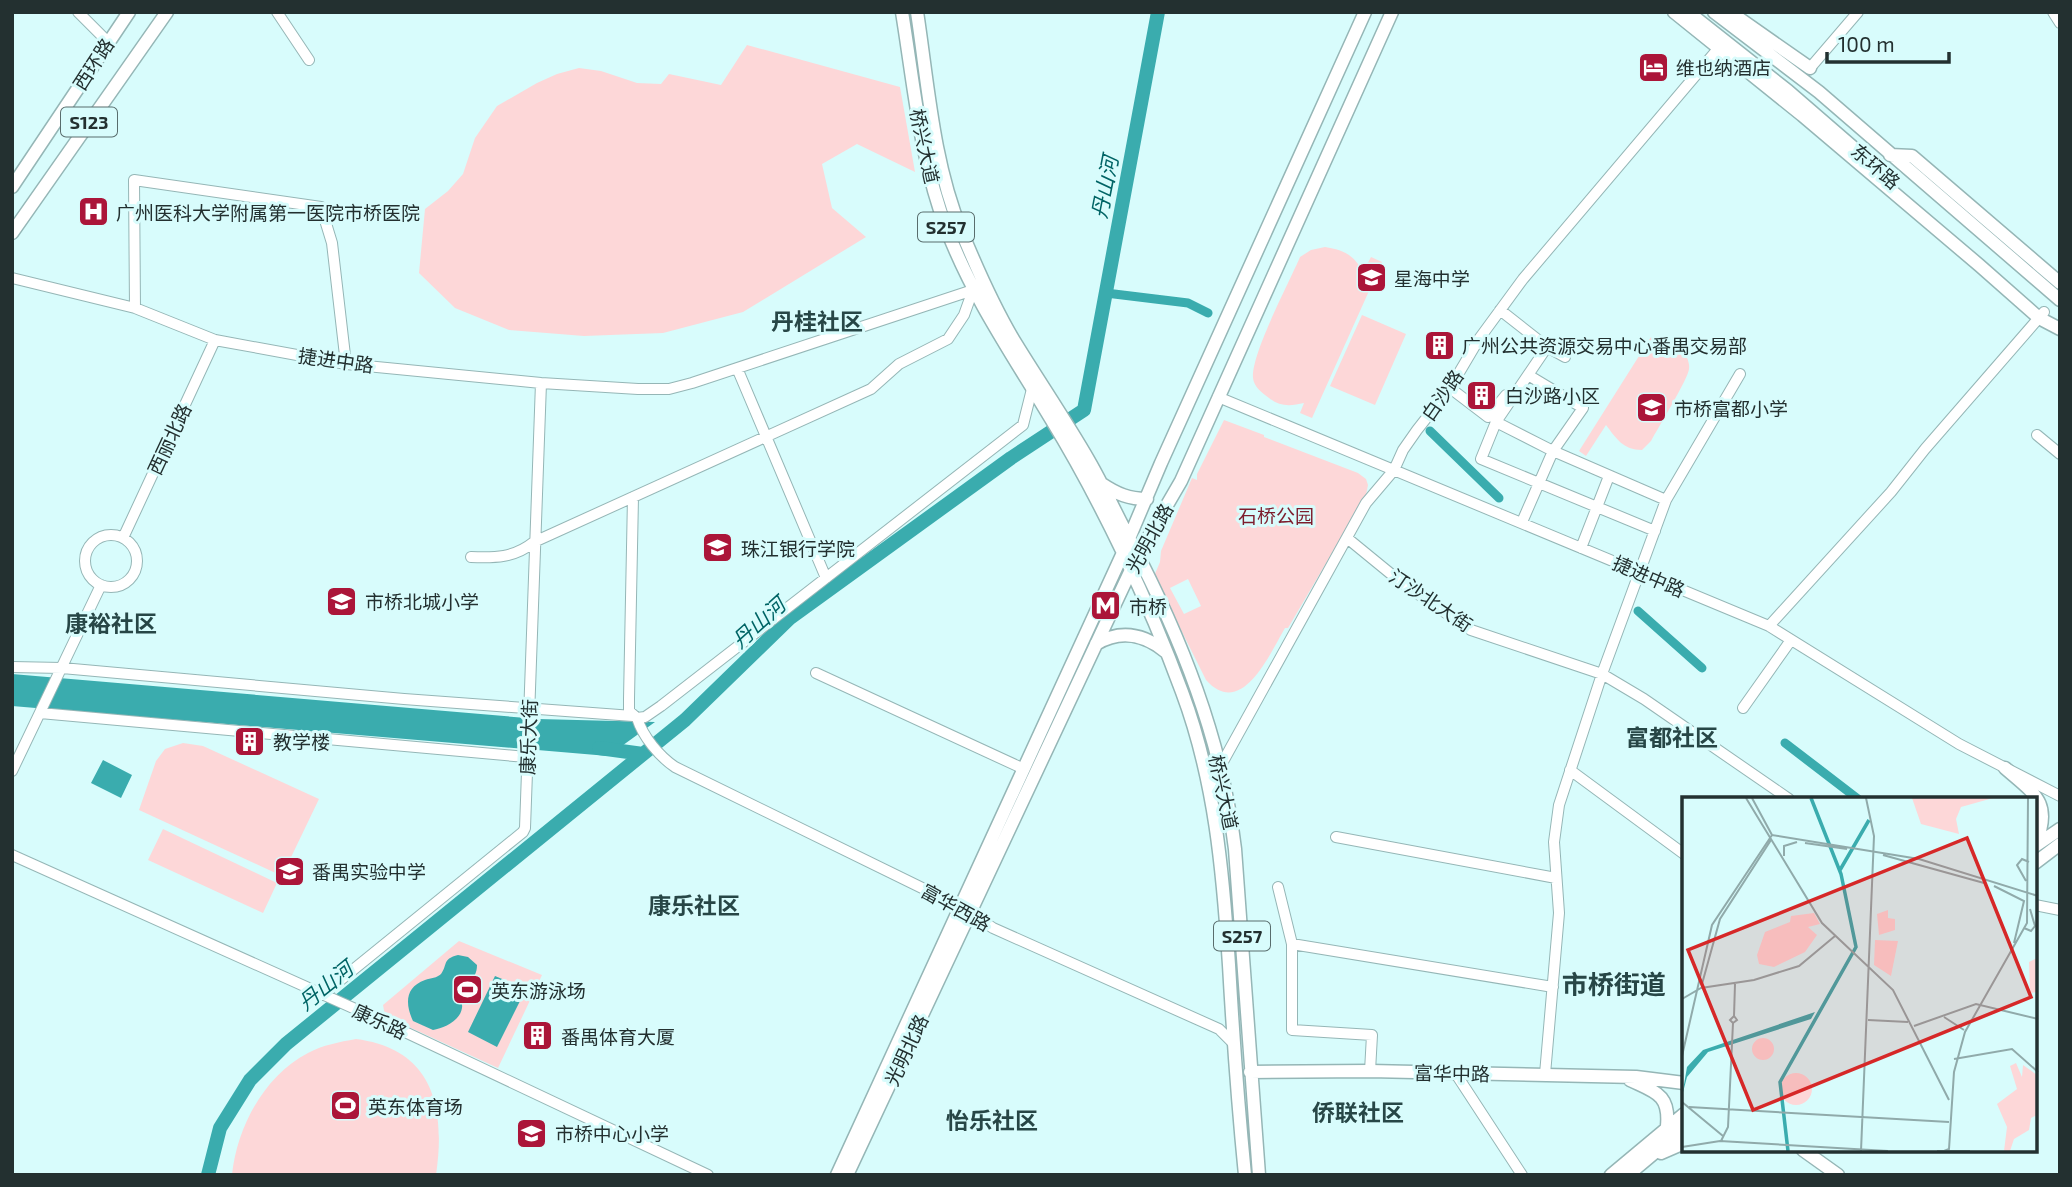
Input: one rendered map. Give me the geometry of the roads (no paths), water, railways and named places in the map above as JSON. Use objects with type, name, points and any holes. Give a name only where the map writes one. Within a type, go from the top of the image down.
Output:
[{"type":"main road","name":"西环路","points":[[12,187],[128,12]]},
{"type":"main road","name":"西环路","points":[[12,233],[167,12]]},
{"type":"main road","name":"桥兴大道","points":[[902,12],[928,169],[945,227],[973,290],[1032,389],[1056,417]]},
{"type":"main road","name":"桥兴大道","points":[[917,12],[942,166],[960,226],[989,293],[1056,417]]},
{"type":"main road","name":"光明北路","points":[[847,1175],[966,910],[1024,769],[1365,12]]},
{"type":"main road","name":"光明北路","points":[[837,1175],[1138,555],[1181,481],[1392,12]]},
{"type":"main road","points":[[1674,12],[1721,44],[1979,265],[2060,327]]},
{"type":"main road","name":"东环路","points":[[1688,12],[1721,44],[1788,91],[1828,125],[2042,315]]},
{"type":"main road","points":[[1714,12],[1775,59],[1810,68]]},
{"type":"main road","points":[[1730,12],[1810,68]]},
{"type":"main road","name":"东环路","points":[[1775,59],[1841,112],[2060,300]]},
{"type":"main road","points":[[1802,114],[1788,91],[1810,68]]},
{"type":"main road","points":[[1828,125],[1841,112]]},
{"type":"main road","points":[[1890,155],[1912,156],[2060,283]]},
{"type":"main road","name":"S257","points":[[1056,417],[1070,440]]},
{"type":"main road","name":"桥兴大道","points":[[1070,440],[1101,484],[1138,555],[1189,669],[1221,767],[1235,849],[1259,1175]]},
{"type":"main road","name":"桥兴大道","points":[[1070,440],[1166,652],[1191,719],[1210,785],[1224,898],[1245,1175]]},
{"type":"main road","points":[[1101,484],[1132,499],[1148,496],[1169,502]]},
{"type":"main road","points":[[1096,644],[1114,635],[1130,635],[1150,640],[1166,652]]},
{"type":"main road","points":[[2005,768],[2037,797]]},
{"type":"main road","points":[[2037,797],[2043,815],[2037,841]]},
{"type":"main road","points":[[2037,845],[2060,829]]},
{"type":"main road","points":[[2037,861],[2060,844]]},
{"type":"main road","points":[[1236,1046],[1250,1072]]},
{"type":"main road","name":"富华中路","points":[[1250,1072],[1545,1074],[1682,1083]]},
{"type":"main road","points":[[1623,1077],[1661,1097],[1667,1108],[1667,1126]]},
{"type":"main road","points":[[1611,1175],[1682,1115]]},
{"type":"main road","points":[[1628,1175],[1682,1130]]},
{"type":"main road","points":[[1647,1158],[1682,1144]]},
{"type":"main road","points":[[1806,1152],[1838,1175]]},
{"type":"main road","points":[[1821,1152],[1850,1175]]},
{"type":"street","points":[[78,12],[107,41]]},
{"type":"street","points":[[277,12],[309,60]]},
{"type":"street","points":[[1810,68],[1858,12]]},
{"type":"street","points":[[2054,13],[2060,23]]},
{"type":"street","name":"白沙路","points":[[1210,785],[1366,503],[1394,470],[1403,450],[1450,388],[1479,339],[1639,140],[1721,44]]},
{"type":"street","points":[[135,309],[134,180],[321,206],[332,243],[346,364]]},
{"type":"street","name":"捷进中路","points":[[12,278],[135,309],[215,340],[346,364],[541,383],[669,389],[973,290]]},
{"type":"street","points":[[471,557],[499,558],[522,552],[534,542],[871,389],[899,364],[948,339],[964,315],[973,290]]},
{"type":"street","points":[[1500,310],[1547,347],[1565,357]]},
{"type":"street","points":[[1769,626],[1891,492],[2042,315]]},
{"type":"street","name":"西丽北路","points":[[122,538],[215,340]]},
{"type":"street","points":[[1547,347],[1496,422],[1481,459],[1655,531]]},
{"type":"street","points":[[737,368],[826,578]]},
{"type":"street","points":[[1545,1074],[1559,912],[1554,842],[1559,804],[1602,674],[1666,500],[1740,374]]},
{"type":"street","points":[[1522,522],[1553,451],[1583,408],[1528,375]]},
{"type":"street","name":"康乐大街","points":[[326,996],[523,832],[526,824],[526,757],[541,383]]},
{"type":"street","points":[[1450,388],[1488,417],[1506,395]]},
{"type":"street","points":[[12,667],[62,668],[528,712],[645,717],[1023,425],[1032,389]]},
{"type":"street","name":"捷进中路","points":[[1218,397],[1769,626],[1959,744],[2060,796]]},
{"type":"street","points":[[1496,422],[1553,451],[1666,500]]},
{"type":"street","points":[[2037,435],[2060,454]]},
{"type":"street","points":[[1581,548],[1609,476]]},
{"type":"street","points":[[633,497],[629,711],[635,717]]},
{"type":"street","points":[[111,535],[122,538],[133,547],[137,559],[135,572],[126,582],[114,587],[101,585],[91,578],[86,568],[90,545],[111,535]]},
{"type":"street","name":"汀沙北大街","points":[[1347,538],[1402,583],[1471,630],[1602,674],[1644,699],[1786,797]]},
{"type":"street","points":[[12,771],[101,585]]},
{"type":"street","points":[[1743,708],[1791,640]]},
{"type":"street","points":[[816,673],[1024,769]]},
{"type":"street","points":[[40,713],[526,757]]},
{"type":"street","name":"富华西路","points":[[635,717],[663,759],[675,768],[966,910],[993,928],[1220,1029],[1236,1046]]},
{"type":"street","points":[[1570,770],[1682,853]]},
{"type":"street","points":[[1336,838],[1556,878]]},
{"type":"street","name":"康乐路","points":[[12,855],[371,1016],[708,1175]]},
{"type":"street","points":[[1278,887],[1292,944],[1293,1030],[1372,1035],[1370,1071]]},
{"type":"street","points":[[2037,905],[2060,910]]},
{"type":"street","points":[[1292,944],[1553,986]]},
{"type":"street","points":[[1456,1074],[1522,1175]]},
{"type":"water","points":[[12,674],[538,719],[655,722],[608,756],[12,706]]},
{"type":"water","points":[[103,760],[132,775],[121,798],[91,783]]},
{"type":"water","points":[[458,955],[468,957],[477,965],[475,975],[460,992],[461,1013],[446,1026],[433,1030],[413,1021],[408,1002],[410,992],[418,983],[439,975],[447,960]]},
{"type":"water","points":[[495,976],[526,989],[497,1047],[468,1032]]},
{"type":"waterway","name":"丹山河","points":[[208,1175],[220,1128],[250,1080],[286,1044],[685,720],[790,618],[1011,458],[1084,410],[1158,12]]},
{"type":"waterway","points":[[1106,293],[1188,303],[1208,313]]},
{"type":"waterway","points":[[1430,431],[1499,498]]},
{"type":"waterway","points":[[1638,611],[1702,668]]},
{"type":"waterway","points":[[1785,743],[1855,797]]},
{"type":"waterway","points":[[599,748],[643,754]]},
{"type":"place","name":"维也纳酒店","points":[[1653,67]]},
{"type":"place","name":"广州医科大学附属第一医院市桥医院","points":[[93,212]]},
{"type":"place","name":"星海中学","points":[[1371,278]]},
{"type":"place","name":"广州公共资源交易中心番禺交易部","points":[[1439,345]]},
{"type":"place","name":"白沙路小区","points":[[1482,395]]},
{"type":"place","name":"市桥富都小学","points":[[1651,408]]},
{"type":"place","name":"珠江银行学院","points":[[718,548]]},
{"type":"place","name":"市桥北城小学","points":[[342,601]]},
{"type":"place","name":"市桥","points":[[1106,606]]},
{"type":"place","name":"教学楼","points":[[250,741]]},
{"type":"place","name":"番禺实验中学","points":[[289,871]]},
{"type":"place","name":"英东游泳场","points":[[468,990]]},
{"type":"place","name":"番禺体育大厦","points":[[538,1036]]},
{"type":"place","name":"英东体育场","points":[[345,1106]]},
{"type":"place","name":"市桥中心小学","points":[[532,1133]]},
{"type":"district","name":"丹桂社区","points":[[817,321]]},
{"type":"district","name":"康裕社区","points":[[111,623]]},
{"type":"district","name":"富都社区","points":[[1672,737]]},
{"type":"district","name":"康乐社区","points":[[694,905]]},
{"type":"district","name":"市桥街道","points":[[1614,983]]},
{"type":"district","name":"侨联社区","points":[[1358,1112]]},
{"type":"district","name":"怡乐社区","points":[[992,1120]]},
{"type":"park label","name":"石桥公园","points":[[1276,515]]}]
